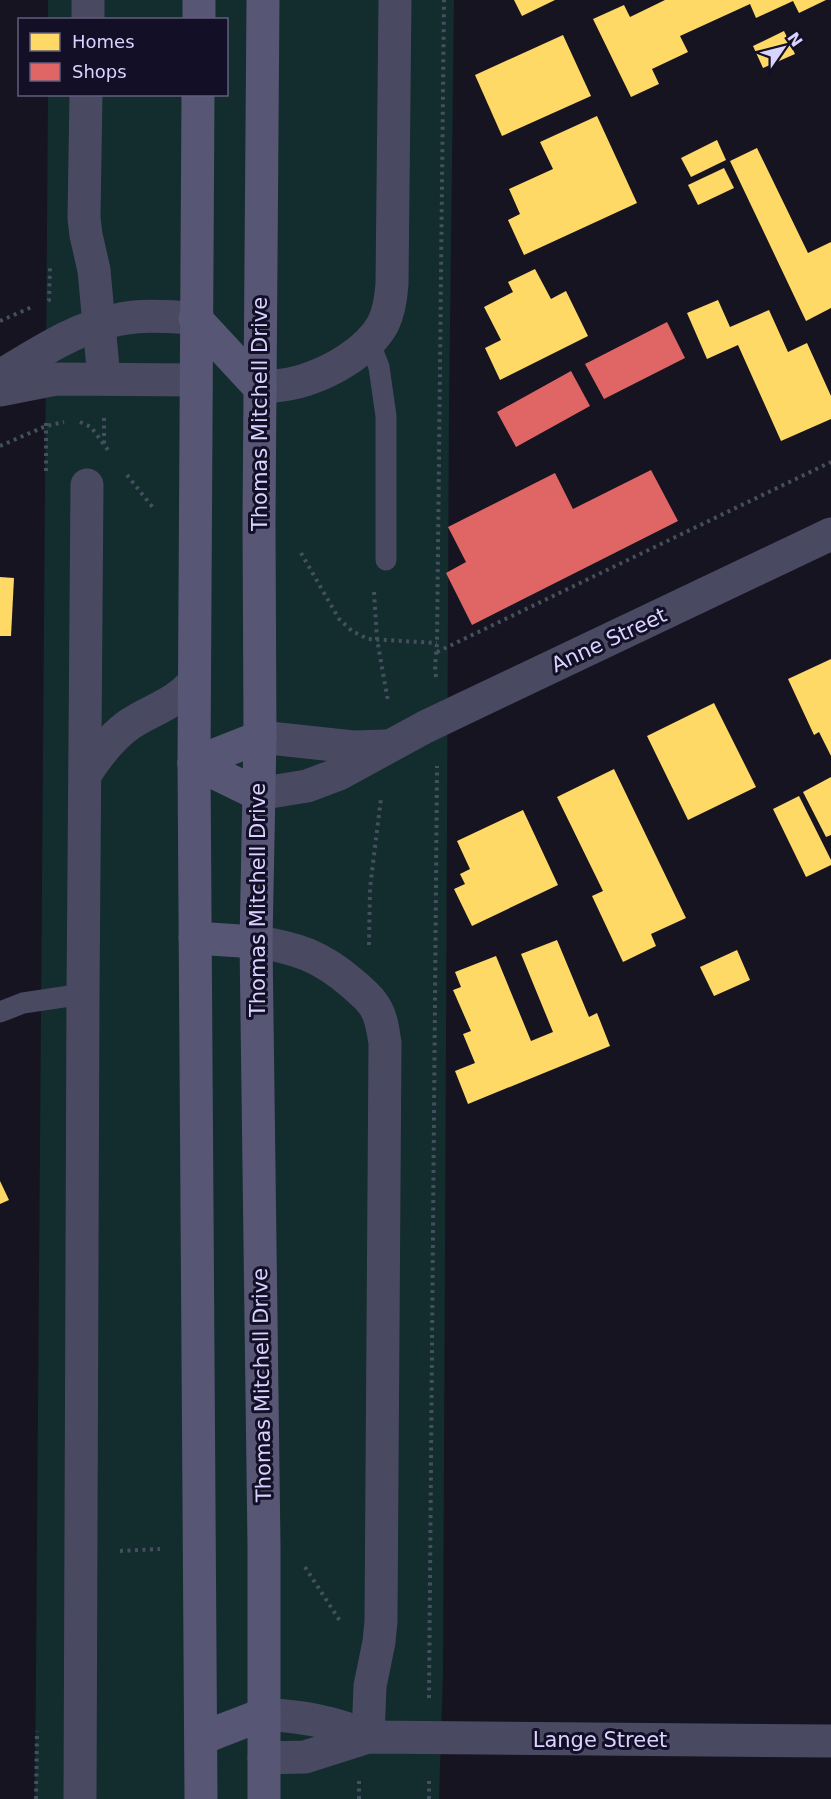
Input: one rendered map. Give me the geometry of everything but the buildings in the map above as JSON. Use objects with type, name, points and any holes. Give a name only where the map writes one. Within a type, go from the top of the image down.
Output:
[{"type":"main road","points":[[199,0],[199,18]]},
{"type":"main road","name":"Thomas Mitchell Drive","points":[[263,0],[260,737],[256,942],[264,1799]]},
{"type":"main road","points":[[198,96],[194,763],[201,1799]]},
{"type":"main road","points":[[195,318],[260,388]]},
{"type":"main road","points":[[195,380],[260,388]]},
{"type":"main road","points":[[194,763],[260,737]]},
{"type":"main road","points":[[194,763],[258,794]]},
{"type":"main road","points":[[195,938],[256,942]]},
{"type":"main road","points":[[202,1738],[264,1714]]},
{"type":"main road","points":[[202,1738],[264,1758]]},
{"type":"street","points":[[88,0],[88,18]]},
{"type":"street","points":[[260,388],[295,383],[322,373],[344,361],[369,341],[382,326],[388,311],[392,284],[395,0]]},
{"type":"street","points":[[86,96],[84,218],[94,270],[104,379]]},
{"type":"street","points":[[0,376],[44,350],[99,324],[124,318],[195,318]]},
{"type":"street","points":[[0,390],[56,379],[195,380]]},
{"type":"street","points":[[80,1799],[87,484]]},
{"type":"street","name":"Anne Street","points":[[258,794],[295,789],[321,781],[439,721],[831,534]]},
{"type":"street","points":[[86,773],[108,743],[128,725],[174,699],[194,682]]},
{"type":"street","name":"Anne Street","points":[[260,737],[353,747],[388,746]]},
{"type":"street","points":[[256,942],[285,945],[313,956],[330,966],[368,997],[379,1015],[385,1043],[381,1621],[370,1686],[368,1737]]},
{"type":"street","name":"Lange Street","points":[[264,1714],[304,1717],[337,1724],[368,1737]]},
{"type":"street","name":"Lange Street","points":[[264,1758],[305,1757],[368,1737],[831,1741]]},
{"type":"lane","points":[[369,341],[379,367],[386,416],[386,560]]},
{"type":"lane","points":[[0,1012],[23,1003],[83,994]]},
{"type":"path","points":[[429,1799],[436,815],[439,721],[443,687],[437,680],[435,666],[437,652],[444,0]]},
{"type":"path","points":[[87,484],[103,482],[104,379]]},
{"type":"path","points":[[0,446],[46,426]]},
{"type":"path","points":[[437,652],[831,462]]},
{"type":"path","points":[[368,997],[370,888],[391,718],[377,639],[372,563],[386,560]]},
{"type":"green space","points":[[48,0],[454,0],[449,410],[443,1676],[439,1799],[35,1799],[48,96],[228,96],[228,18],[48,18]]}]
